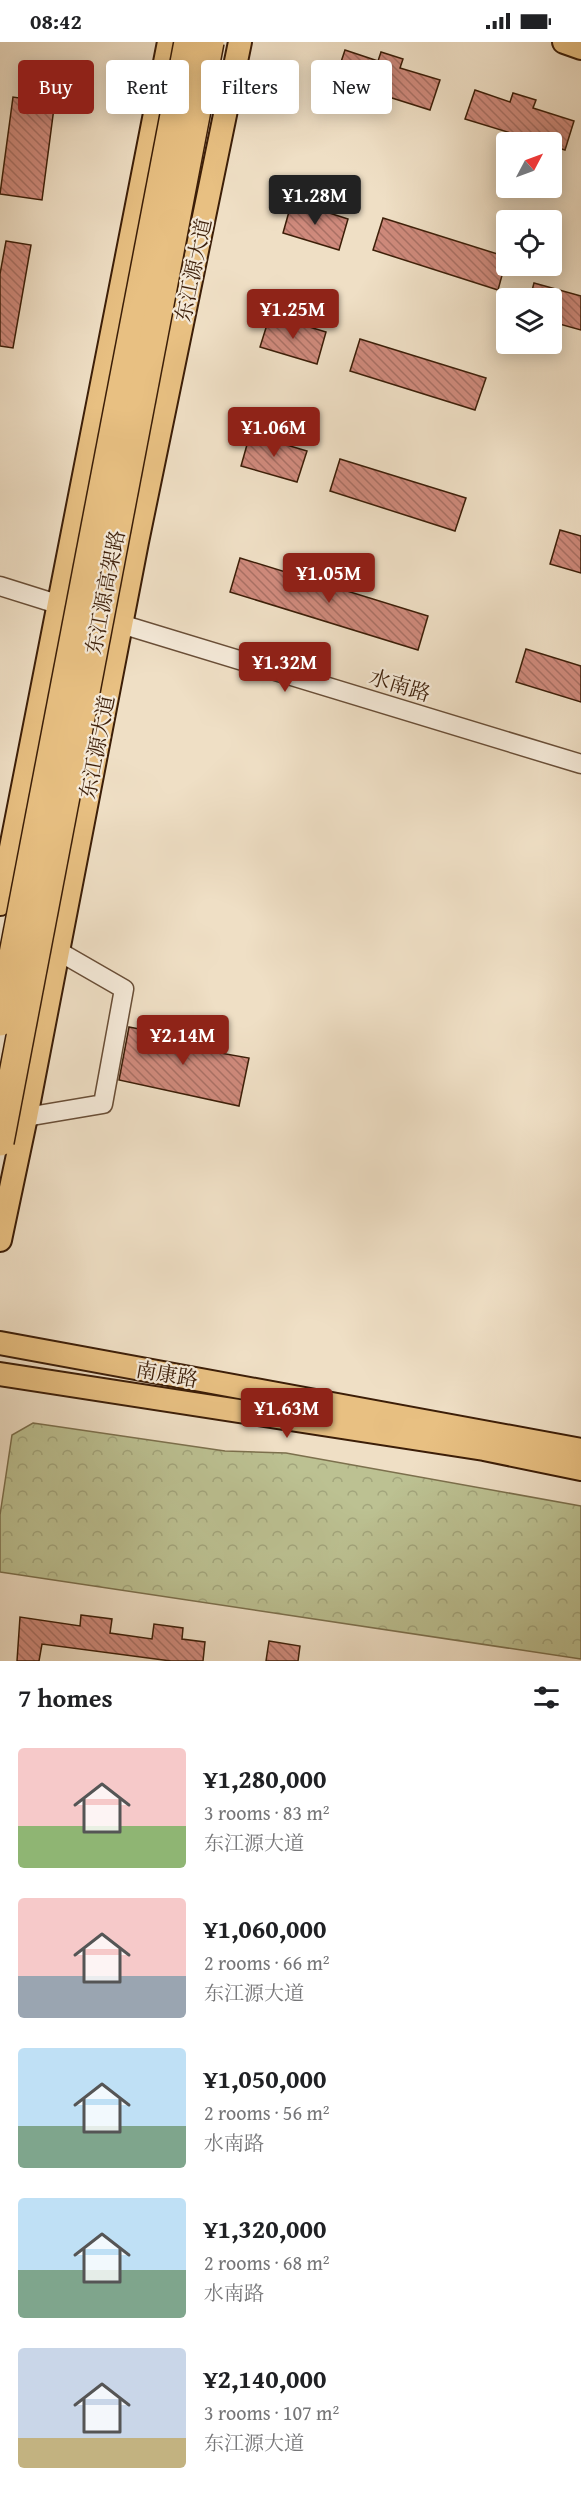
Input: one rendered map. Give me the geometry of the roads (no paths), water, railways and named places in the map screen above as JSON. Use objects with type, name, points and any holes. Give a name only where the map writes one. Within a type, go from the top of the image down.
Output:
[{"type":"highway","name":"东江源高架路","points":[[0,1022],[188,42]]},
{"type":"highway","name":"东江源高架路","points":[[0,1142],[210,42]]},
{"type":"main road","points":[[0,904],[61,604],[169,42]]},
{"type":"main road","name":"东江源大道","points":[[0,1240],[26,1117],[121,624],[240,42]]},
{"type":"main road","points":[[564,42],[581,48]]},
{"type":"main road","name":"南康路","points":[[0,1343],[581,1450]]},
{"type":"main road","name":"南康路","points":[[0,1374],[484,1449],[581,1469]]},
{"type":"street","name":"水南路","points":[[0,586],[581,764]]},
{"type":"street","points":[[26,1117],[103,1104],[124,989],[58,951]]}]
